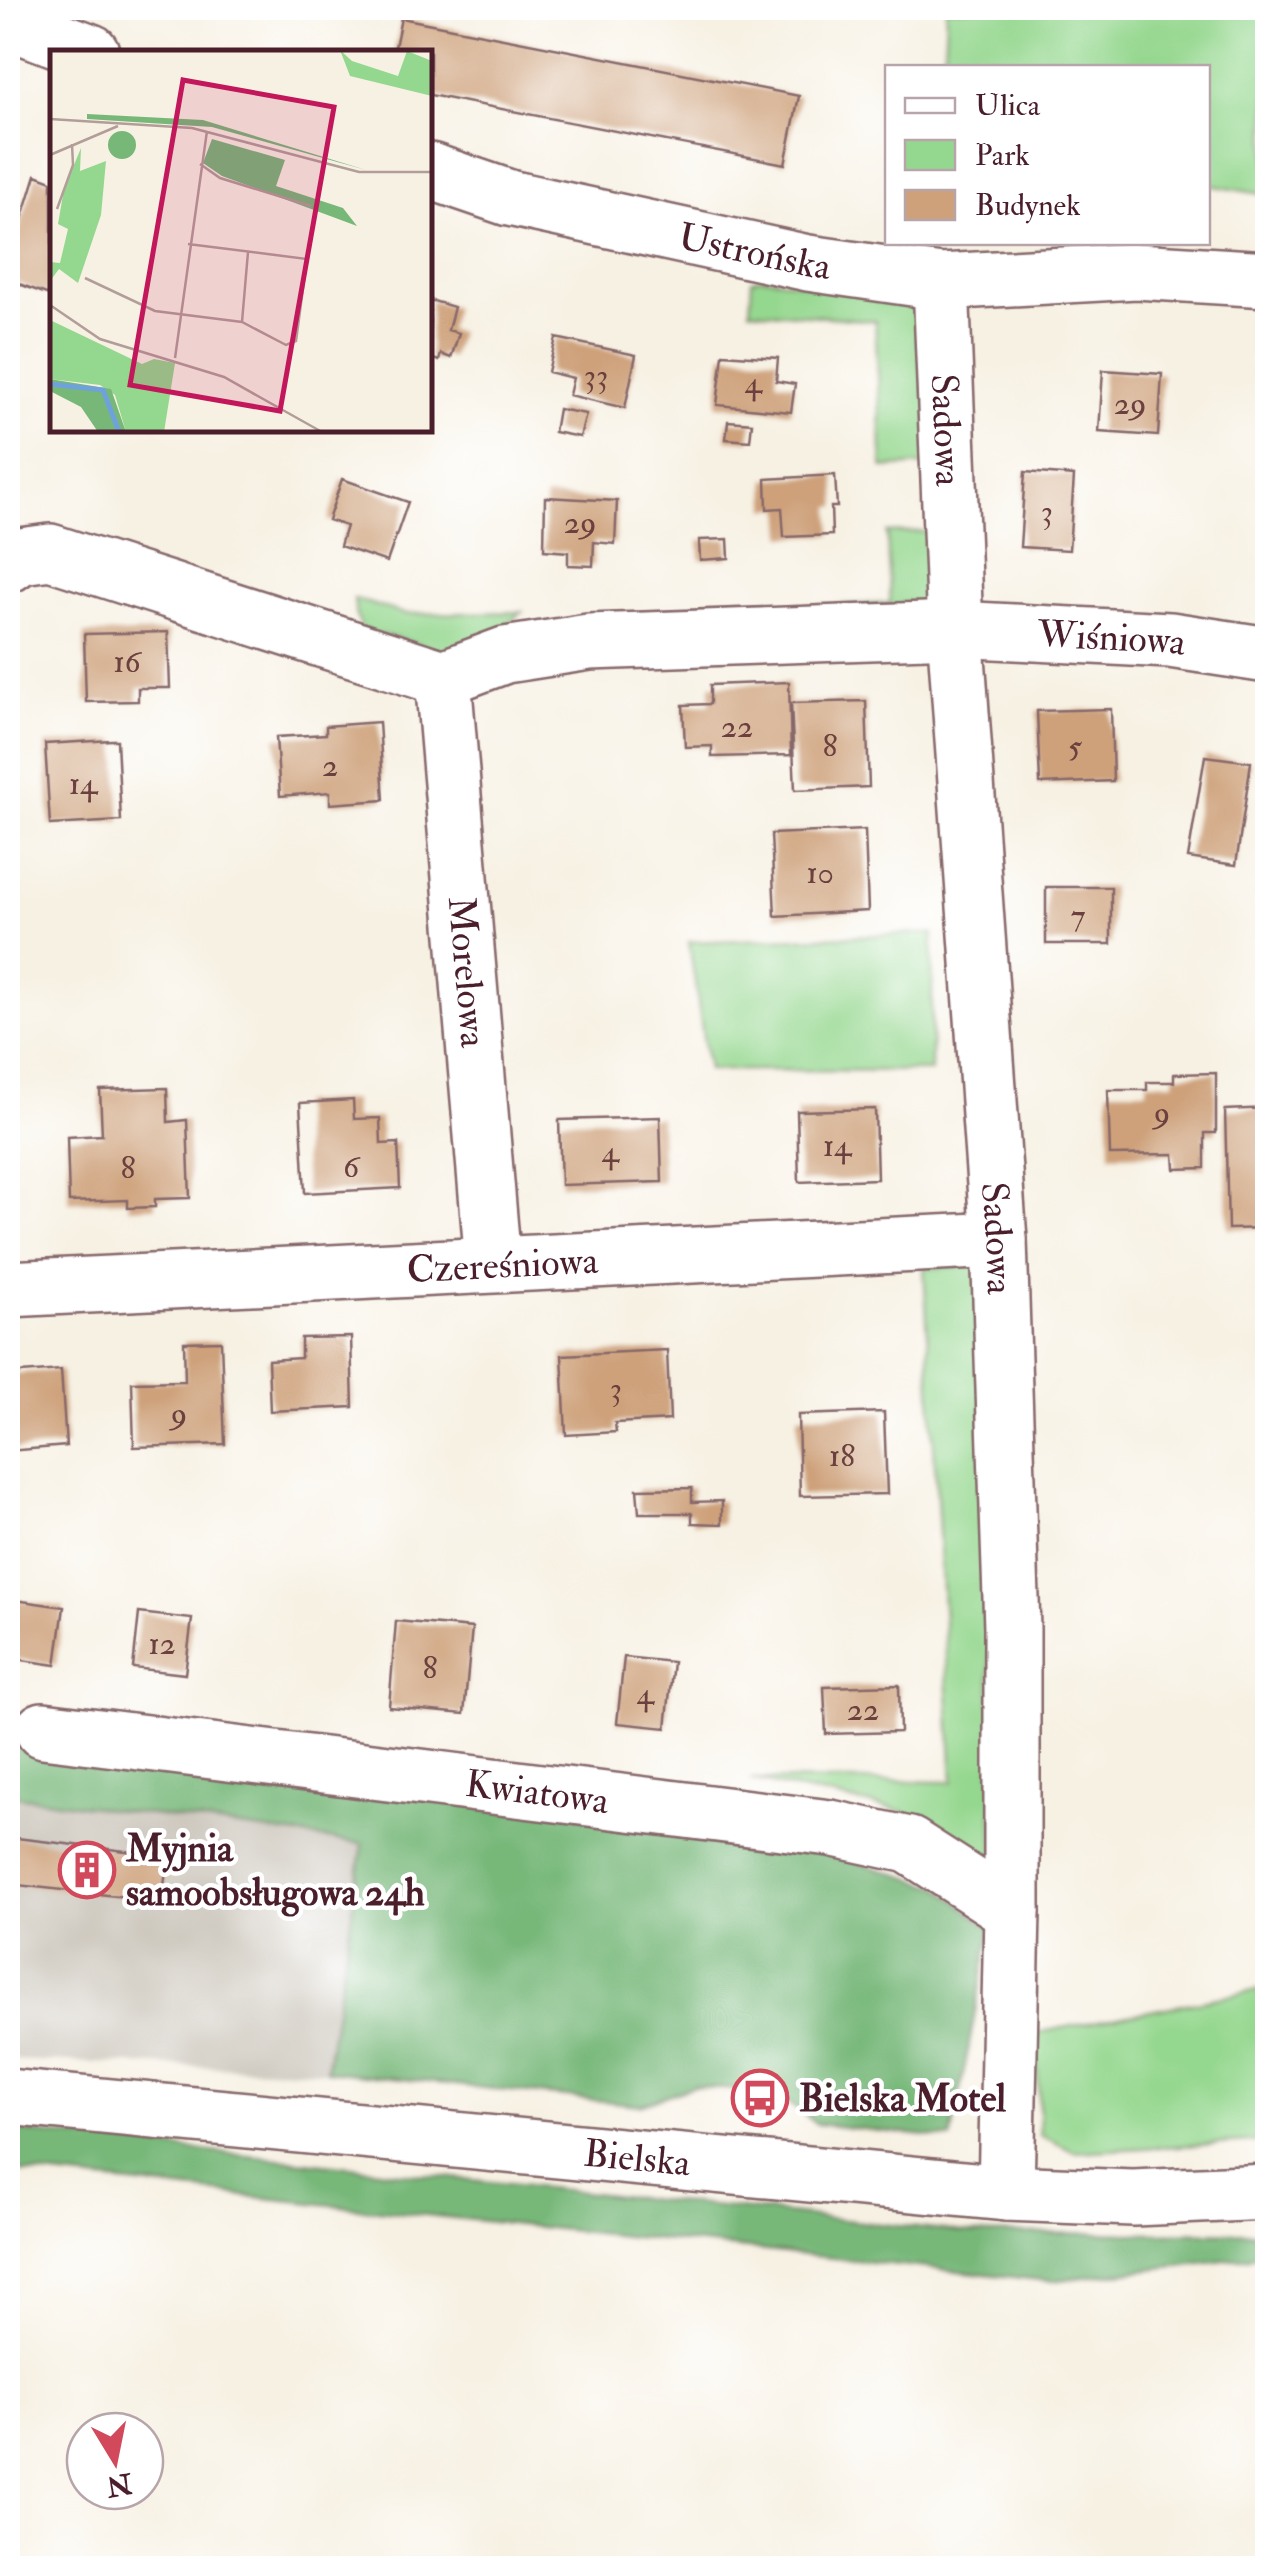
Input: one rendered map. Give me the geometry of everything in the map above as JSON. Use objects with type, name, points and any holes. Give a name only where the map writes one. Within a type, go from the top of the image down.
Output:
[{"type":"street","points":[[8,21],[86,50]]},
{"type":"street","name":"Ustrońska","points":[[432,172],[509,198],[770,255],[941,282],[1136,271],[1268,279]]},
{"type":"street","name":"Sadowa","points":[[941,282],[955,629],[998,1240],[1012,1628],[1012,1912],[1006,2193]]},
{"type":"street","points":[[8,565],[21,556],[50,552],[442,678],[505,655],[589,642],[955,629]]},
{"type":"street","name":"Wiśniowa","points":[[955,629],[1170,640],[1268,656]]},
{"type":"street","name":"Morelowa","points":[[442,678],[493,1264]]},
{"type":"street","name":"Czereśniowa","points":[[8,1289],[998,1240]]},
{"type":"street","name":"Kwiatowa","points":[[43,1730],[830,1828],[909,1844],[1012,1912]]},
{"type":"street","name":"Bielska","points":[[8,2096],[1006,2193],[1133,2198],[1268,2192]]},
{"type":"shaded area","points":[[8,1795],[363,1844],[326,2071],[8,2060]]},
{"type":"green space","points":[[946,8],[1267,8],[1267,195],[1210,185],[1210,65],[944,65]]},
{"type":"green space","points":[[761,277],[924,301],[935,464],[883,468],[875,321],[750,310],[752,280]]},
{"type":"green space","points":[[937,531],[929,600],[773,615],[773,607],[890,603],[887,533]]},
{"type":"green space","points":[[354,599],[405,614],[522,612],[490,639],[448,652],[363,630]]},
{"type":"green space","points":[[933,933],[931,1071],[708,1070],[689,942]]},
{"type":"green space","points":[[981,1265],[994,1871],[906,1812],[750,1780],[953,1782],[924,1268]]},
{"type":"green space","points":[[8,1740],[373,1786],[821,1851],[940,1887],[991,1929],[951,2139],[817,2124],[775,2094],[693,2086],[640,2105],[326,2071],[363,1844],[8,1795]]},
{"type":"green space","points":[[1259,1990],[1267,2023],[1267,2141],[1075,2152],[1040,2135],[1036,2033]]},
{"type":"green space","points":[[8,2130],[973,2234],[1267,2232],[1267,2255],[1051,2281],[8,2171]]},
{"type":"building","points":[[401,18],[799,96],[785,164],[432,95],[432,50],[394,50]]},
{"type":"building","points":[[36,175],[50,180],[50,295],[8,280],[8,265]]},
{"type":"building","points":[[432,301],[454,307],[448,330],[459,333],[451,358],[441,354],[439,361],[432,359]]},
{"type":"building","points":[[556,338],[636,355],[625,408],[569,395],[573,378],[548,372]]},
{"type":"building","points":[[723,354],[778,358],[776,381],[795,384],[791,412],[717,405]]},
{"type":"building","points":[[1103,370],[1162,374],[1158,436],[1099,432]]},
{"type":"building","points":[[558,409],[586,414],[580,437],[554,432]]},
{"type":"building","points":[[728,421],[752,423],[750,441],[726,439]]},
{"type":"building","points":[[1025,472],[1074,476],[1069,550],[1020,547]]},
{"type":"building","points":[[835,475],[837,507],[831,507],[832,535],[784,537],[782,508],[767,509],[766,479]]},
{"type":"building","points":[[342,479],[408,502],[387,562],[340,546],[346,526],[328,520]]},
{"type":"building","points":[[545,497],[617,501],[615,544],[594,542],[593,566],[568,565],[568,552],[544,550]]},
{"type":"building","points":[[728,539],[729,558],[700,560],[699,540]]},
{"type":"building","points":[[168,632],[170,688],[138,688],[138,701],[86,702],[84,634]]},
{"type":"building","points":[[789,682],[791,755],[712,757],[712,746],[685,747],[683,705],[710,704],[710,685]]},
{"type":"building","points":[[866,701],[869,787],[795,790],[791,703]]},
{"type":"building","points":[[1111,709],[1113,781],[1040,784],[1037,711]]},
{"type":"building","points":[[379,722],[384,800],[330,804],[330,792],[280,796],[276,737],[326,734],[326,726]]},
{"type":"building","points":[[117,740],[121,821],[50,825],[45,744]]},
{"type":"building","points":[[1205,756],[1251,762],[1236,865],[1188,858]]},
{"type":"building","points":[[865,830],[868,911],[775,916],[771,834]]},
{"type":"building","points":[[1046,887],[1111,887],[1111,944],[1046,944]]},
{"type":"building","points":[[1216,1073],[1216,1133],[1205,1133],[1205,1168],[1175,1169],[1174,1154],[1110,1155],[1108,1090],[1147,1090],[1147,1082],[1174,1082],[1174,1074]]},
{"type":"building","points":[[167,1088],[168,1122],[187,1120],[190,1198],[155,1199],[155,1207],[128,1208],[128,1200],[69,1202],[67,1137],[102,1135],[100,1090]]},
{"type":"building","points":[[353,1100],[354,1119],[380,1118],[381,1144],[398,1143],[400,1188],[305,1193],[300,1103]]},
{"type":"building","points":[[1268,1108],[1268,1228],[1228,1229],[1225,1110]]},
{"type":"building","points":[[875,1109],[877,1179],[799,1182],[797,1111]]},
{"type":"building","points":[[660,1117],[662,1182],[561,1185],[559,1120]]},
{"type":"building","points":[[351,1337],[353,1407],[270,1411],[268,1360],[301,1358],[301,1338]]},
{"type":"building","points":[[221,1341],[225,1444],[134,1447],[132,1382],[185,1381],[184,1342]]},
{"type":"building","points":[[667,1350],[670,1420],[615,1423],[616,1432],[566,1435],[562,1355]]},
{"type":"building","points":[[61,1370],[66,1446],[8,1451],[8,1374]]},
{"type":"building","points":[[884,1412],[887,1494],[800,1496],[798,1415]]},
{"type":"building","points":[[692,1488],[692,1502],[722,1501],[722,1524],[692,1523],[692,1513],[639,1513],[637,1489]]},
{"type":"building","points":[[8,1599],[64,1607],[56,1665],[8,1658]]},
{"type":"building","points":[[139,1613],[192,1619],[185,1674],[133,1668]]},
{"type":"building","points":[[396,1621],[472,1628],[464,1714],[389,1707]]},
{"type":"building","points":[[624,1657],[673,1662],[666,1728],[617,1723]]},
{"type":"building","points":[[899,1685],[900,1732],[826,1734],[824,1687]]},
{"type":"building","name":"Myjnia samoobsługowa 24h","points":[[8,1837],[168,1856],[162,1901],[8,1884]]},
{"type":"place","name":"Myjnia samoobsługowa 24h","points":[[87,1870]]},
{"type":"place","name":"Bielska Motel","points":[[760,2098]]}]
